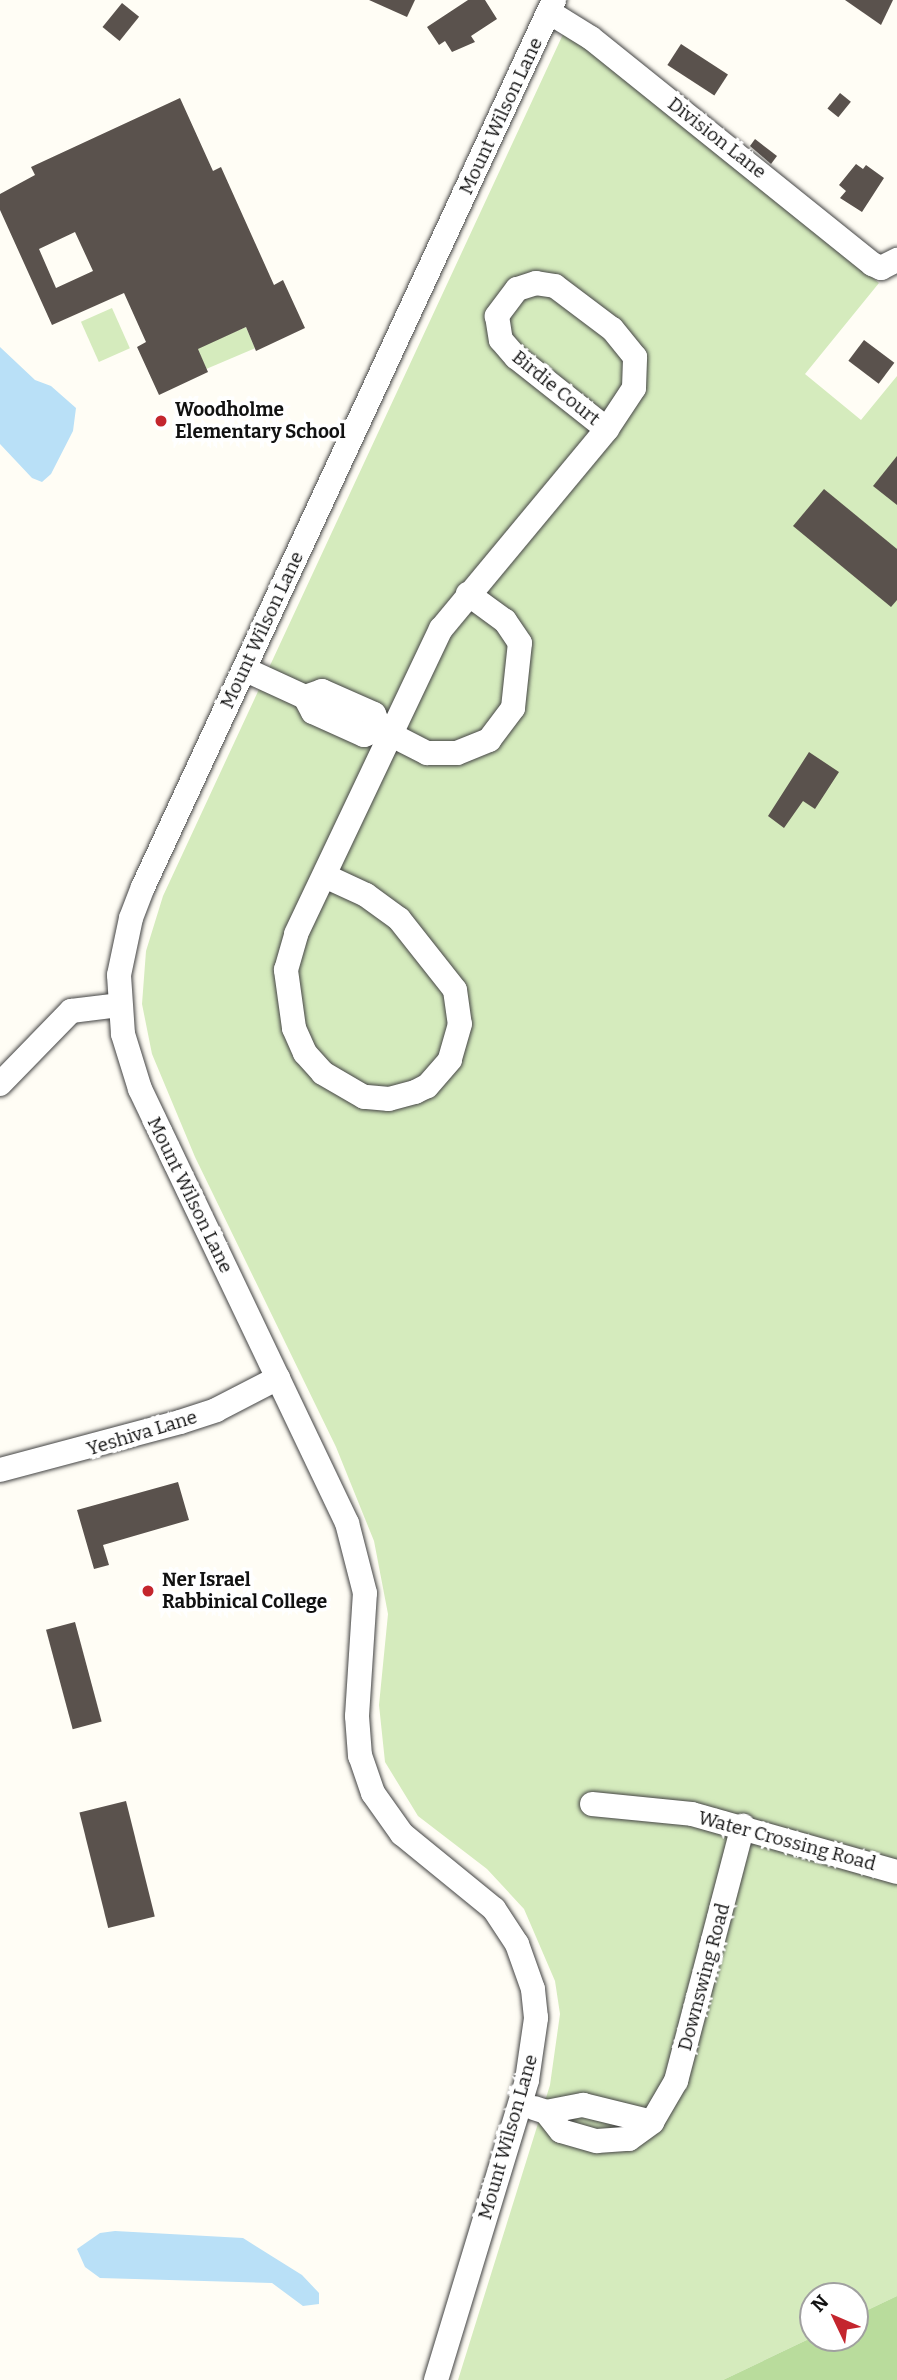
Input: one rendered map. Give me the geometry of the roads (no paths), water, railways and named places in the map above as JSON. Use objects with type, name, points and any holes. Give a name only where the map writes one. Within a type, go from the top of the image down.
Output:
[{"type":"street","name":"Division Lane","points":[[551,6],[889,264]]},
{"type":"street","name":"Mount Wilson Lane","points":[[436,2380],[520,2104],[536,2018],[527,1967],[494,1909],[402,1834],[373,1793],[358,1738],[366,1633],[361,1571],[347,1523],[140,1089],[119,1005],[122,948],[131,918],[551,6]]},
{"type":"street","name":"Birdie Court","points":[[325,876],[366,895],[398,919],[455,990],[460,1024],[450,1060],[427,1086],[415,1092],[377,1099],[351,1092],[313,1064],[299,1039],[287,1005],[286,970],[296,934],[325,876],[386,732],[425,657],[468,594],[607,429],[629,400],[637,377],[635,357],[628,345],[555,286],[537,283],[517,289],[497,316],[501,340],[516,357],[607,429]]},
{"type":"street","points":[[244,669],[305,697],[322,691],[374,714],[386,732],[427,753],[457,753],[489,740],[513,708],[520,643],[505,621],[468,594]]},
{"type":"street","points":[[0,1083],[71,1011],[119,1005]]},
{"type":"street","name":"Yeshiva Lane","points":[[0,1470],[180,1422],[216,1410],[278,1378]]},
{"type":"street","name":"Water Crossing Road","points":[[592,1804],[692,1814],[743,1826],[897,1872]]},
{"type":"street","name":"Downswing Road","points":[[546,2112],[561,2131],[597,2141],[629,2139],[652,2122],[676,2081],[743,1826]]},
{"type":"street","name":"Downswing Road","points":[[520,2104],[546,2112],[583,2105],[652,2122]]},
{"type":"water","points":[[0,347],[35,380],[51,386],[76,408],[73,431],[51,474],[42,482],[32,478],[0,444]]},
{"type":"water","points":[[115,2231],[243,2238],[302,2275],[319,2293],[319,2304],[303,2306],[272,2283],[100,2278],[85,2267],[77,2249],[100,2233]]},
{"type":"place","name":"Woodholme Elementary School","points":[[161,421]]},
{"type":"place","name":"Ner Israel Rabbinical College","points":[[148,1591]]}]
